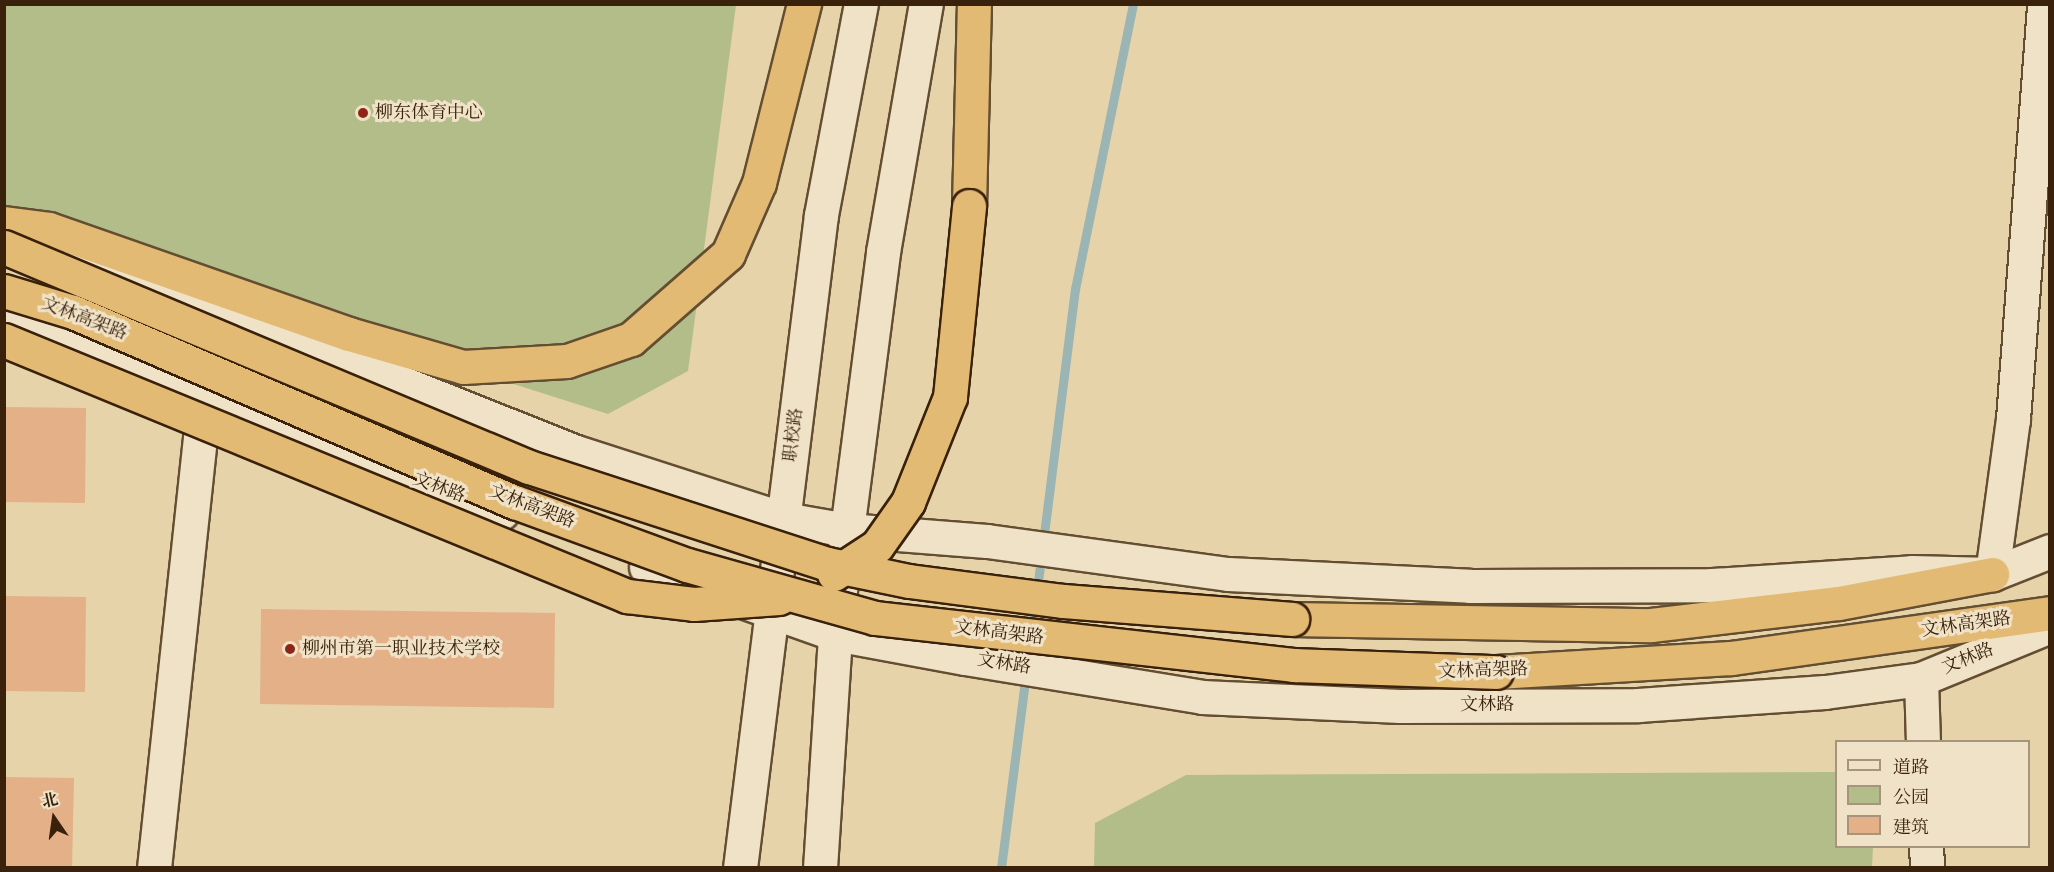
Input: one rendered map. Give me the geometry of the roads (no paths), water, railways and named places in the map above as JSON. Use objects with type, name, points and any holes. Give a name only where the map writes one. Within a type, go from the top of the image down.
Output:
[{"type":"highway","points":[[4,224],[49,229],[349,334],[462,367],[567,361],[631,339],[728,254],[759,183],[804,4]]},
{"type":"highway","points":[[4,340],[627,596],[694,604],[775,600],[820,584],[878,546],[909,502],[950,397],[969,206],[974,4]]},
{"type":"highway","name":"文林高架路","points":[[4,247],[529,467],[816,561],[909,581],[1064,601],[1292,619],[1652,625],[1839,603],[1992,574]]},
{"type":"highway","name":"文林高架路","points":[[4,291],[74,312],[515,502],[687,565],[875,618],[1294,665],[1496,672],[1731,658],[2049,613]]},
{"type":"main road","name":"职校路","points":[[741,867],[770,612],[784,519],[821,215],[861,4]]},
{"type":"main road","points":[[820,867],[835,634],[847,530],[883,252],[926,4]]},
{"type":"main road","points":[[1992,574],[2013,419],[2044,4]]},
{"type":"main road","points":[[4,224],[576,452],[784,519],[847,530],[987,541],[1228,573],[1470,586],[1712,585],[1912,572],[1992,574],[2049,551]]},
{"type":"main road","name":"文林路","points":[[4,320],[44,332],[204,398],[770,612],[835,634],[1202,697],[1400,705],[1638,705],[1803,694],[1921,678],[2049,626]]},
{"type":"main road","points":[[154,867],[204,398]]},
{"type":"main road","points":[[1921,678],[1923,740]]},
{"type":"main road","points":[[1926,848],[1927,867]]},
{"type":"waterway","points":[[1032,629],[1075,289],[1133,4]]},
{"type":"waterway","points":[[1001,868],[1026,673]]},
{"type":"place","name":"柳东体育中心","points":[[363,113]]},
{"type":"place","name":"柳州市第一职业技术学校","points":[[290,649]]}]
